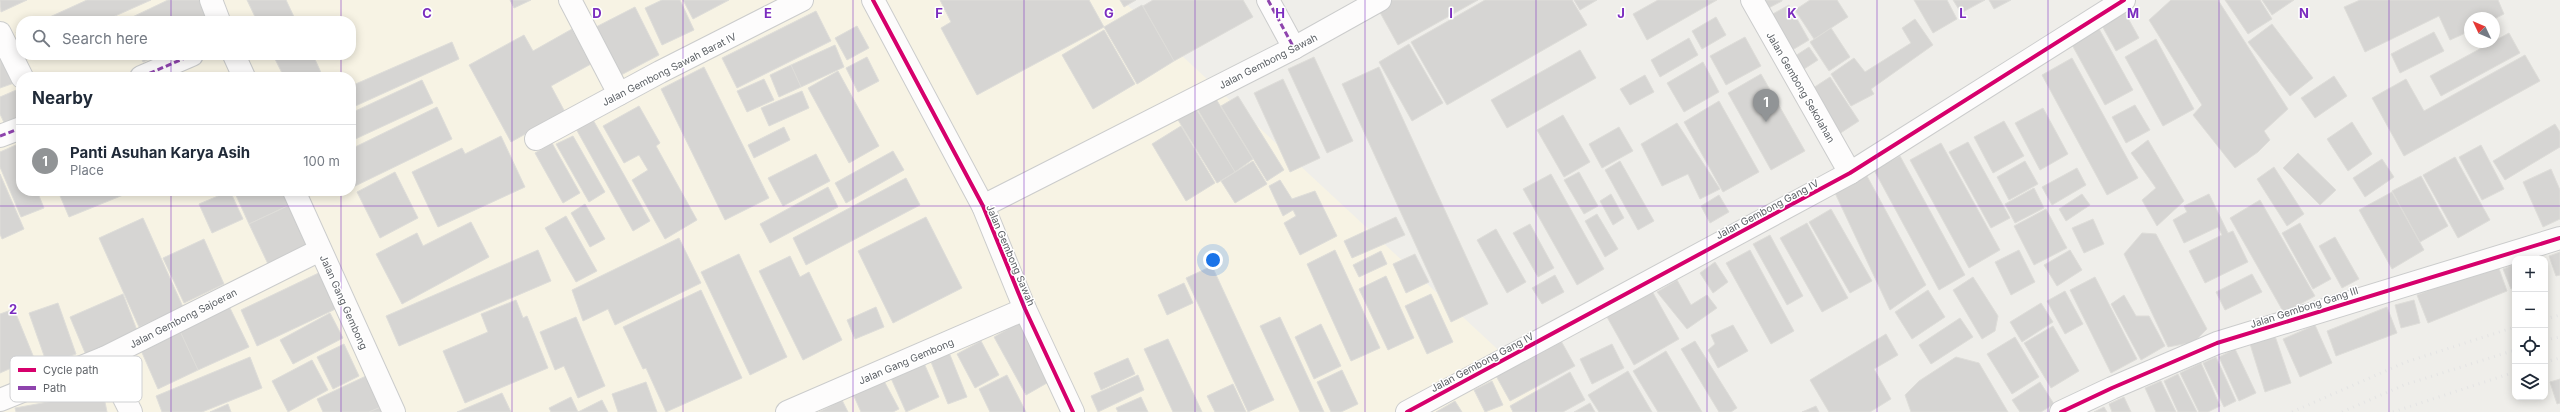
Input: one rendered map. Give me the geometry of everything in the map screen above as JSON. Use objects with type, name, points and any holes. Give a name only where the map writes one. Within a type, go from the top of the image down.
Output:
[{"type":"street","points":[[211,0],[217,16]]},
{"type":"street","points":[[570,0],[619,94]]},
{"type":"street","name":"Jalan Gembong Sawah Barat IV","points":[[536,139],[619,94],[802,0]]},
{"type":"street","name":"Jalan Gembong Sawah","points":[[873,0],[983,206],[1025,309],[1073,412]]},
{"type":"street","points":[[1268,0],[1294,48]]},
{"type":"street","name":"Jalan Gembong Sawah","points":[[983,206],[1294,48],[1380,0]]},
{"type":"street","name":"Jalan Gembong Sekolahan","points":[[1752,0],[1850,173]]},
{"type":"street","name":"Jalan Gembong Gang IV","points":[[1407,412],[1850,173],[2124,0]]},
{"type":"street","points":[[0,33],[20,72]]},
{"type":"street","points":[[153,72],[180,60]]},
{"type":"street","points":[[236,60],[242,72]]},
{"type":"street","points":[[0,136],[16,130]]},
{"type":"street","name":"Jalan Gang Gembong","points":[[296,196],[394,412]]},
{"type":"street","name":"Jalan Gembong Gang III","points":[[2061,412],[2112,388],[2217,343],[2560,238]]},
{"type":"street","name":"Jalan Gembong Sajoeran","points":[[108,356],[320,250]]},
{"type":"street","name":"Jalan Gang Gembong","points":[[788,412],[1025,309]]},
{"type":"street","name":"Jalan Gembong Sajoeran","points":[[0,400],[10,396]]},
{"type":"street","points":[[126,402],[131,412]]},
{"type":"shaded area","points":[[0,0],[1122,0],[1565,412],[0,412]]},
{"type":"building","points":[[0,0],[27,0],[1,12]]},
{"type":"building","points":[[87,0],[151,0],[115,16],[52,16]]},
{"type":"building","points":[[168,0],[199,0],[206,16],[134,16]]},
{"type":"building","points":[[247,0],[286,0],[294,16],[255,16]]},
{"type":"building","points":[[510,0],[531,0],[514,8]]},
{"type":"building","points":[[662,0],[680,0],[694,30],[662,45],[645,8]]},
{"type":"building","points":[[683,0],[729,0],[693,19]]},
{"type":"building","points":[[940,0],[1089,0],[1104,27],[977,95],[941,28],[951,22]]},
{"type":"building","points":[[1120,0],[1136,0],[1124,7]]},
{"type":"building","points":[[1153,0],[1243,0],[1253,17],[1174,61],[1143,6]]},
{"type":"building","points":[[1390,0],[1478,0],[1398,45],[1377,7]]},
{"type":"building","points":[[1485,0],[1572,0],[1587,25],[1447,105],[1411,42]]},
{"type":"building","points":[[1574,0],[1597,0],[1580,10]]},
{"type":"building","points":[[1658,0],[1717,0],[1647,40],[1633,14]]},
{"type":"building","points":[[1759,0],[1782,0],[1782,1],[1765,10]]},
{"type":"building","points":[[1810,0],[1837,0],[1848,17],[1814,39],[1795,10]]},
{"type":"building","points":[[1914,0],[1947,0],[1957,19],[1933,33]]},
{"type":"building","points":[[1953,0],[1985,0],[1961,13]]},
{"type":"building","points":[[1989,0],[2011,0],[1994,9]]},
{"type":"building","points":[[2171,0],[2218,0],[2288,109],[2264,131],[2270,140],[2258,152],[2235,168],[2193,115],[2202,105],[2149,20]]},
{"type":"building","points":[[2225,0],[2260,0],[2272,19],[2248,34]]},
{"type":"building","points":[[2262,0],[2294,0],[2272,15]]},
{"type":"building","points":[[2360,0],[2498,0],[2504,14],[2500,16],[2500,12],[2464,12],[2464,34],[2450,40],[2439,16],[2365,52],[2344,7]]},
{"type":"building","points":[[1142,5],[1174,61],[1137,84],[1104,27]]},
{"type":"building","points":[[1789,5],[1809,40],[1789,52],[1769,16]]},
{"type":"building","points":[[635,7],[659,55],[621,75],[596,27]]},
{"type":"building","points":[[816,11],[831,41],[737,88],[722,58]]},
{"type":"building","points":[[2124,11],[2139,38],[2116,51],[2101,24]]},
{"type":"building","points":[[1716,17],[1726,35],[1702,49],[1692,31]]},
{"type":"building","points":[[1915,19],[1933,45],[1871,89],[1874,94],[1851,106],[1831,74],[1854,58],[1865,72],[1911,43],[1902,28]]},
{"type":"building","points":[[2272,24],[2313,78],[2290,96],[2248,42]]},
{"type":"building","points":[[857,26],[869,48],[847,60],[835,38]]},
{"type":"building","points":[[2098,27],[2133,90],[2105,105],[2071,43]]},
{"type":"building","points":[[1831,28],[1850,57],[1829,71],[1810,42]]},
{"type":"building","points":[[572,29],[591,64],[551,86],[565,112],[511,142],[469,65],[524,35],[533,51]]},
{"type":"building","points":[[1104,30],[1135,84],[1093,109],[1062,55]]},
{"type":"building","points":[[2434,32],[2444,51],[2400,73],[2391,54]]},
{"type":"building","points":[[2509,33],[2520,53],[2441,96],[2430,76],[2481,48],[2500,48],[2500,38]]},
{"type":"building","points":[[1745,37],[1761,66],[1726,85],[1710,56]]},
{"type":"building","points":[[1689,38],[1698,55],[1660,77],[1651,60]]},
{"type":"building","points":[[2156,39],[2194,109],[2163,126],[2125,57]]},
{"type":"building","points":[[452,42],[459,59],[356,106],[356,84]]},
{"type":"building","points":[[1409,44],[1443,103],[1412,121],[1379,62]]},
{"type":"building","points":[[835,45],[844,67],[801,87],[791,65]]},
{"type":"building","points":[[1809,47],[1818,60],[1801,71],[1792,58]]},
{"type":"building","points":[[1580,50],[1596,78],[1507,128],[1491,100]]},
{"type":"building","points":[[0,51],[16,82],[0,88]]},
{"type":"building","points":[[2525,55],[2540,81],[2404,156],[2372,98],[2406,79],[2424,111]]},
{"type":"building","points":[[867,57],[879,81],[858,92],[846,68]]},
{"type":"building","points":[[1314,57],[1353,141],[1327,153],[1288,69]]},
{"type":"building","points":[[2072,58],[2138,178],[2107,195],[2042,75]]},
{"type":"building","points":[[276,60],[315,60],[321,72],[282,72]]},
{"type":"building","points":[[1703,62],[1719,92],[1684,112],[1667,83]]},
{"type":"building","points":[[791,65],[801,87],[779,97],[770,75]]},
{"type":"building","points":[[704,67],[769,198],[725,220],[661,89]]},
{"type":"building","points":[[1379,67],[1488,304],[1451,322],[1342,84]]},
{"type":"building","points":[[838,71],[879,146],[849,163],[808,88]]},
{"type":"building","points":[[1761,74],[1805,151],[1771,170],[1728,93]]},
{"type":"building","points":[[1645,75],[1654,92],[1630,105],[1620,89]]},
{"type":"building","points":[[2334,76],[2347,96],[2315,118],[2301,98]]},
{"type":"building","points":[[1830,77],[1859,121],[1839,134],[1810,90]]},
{"type":"building","points":[[764,79],[774,100],[747,112],[737,91]]},
{"type":"building","points":[[1283,79],[1320,158],[1290,172],[1254,93]]},
{"type":"building","points":[[422,80],[433,103],[356,139],[356,111]]},
{"type":"building","points":[[16,90],[16,128],[8,131],[0,114],[0,97]]},
{"type":"building","points":[[802,91],[809,108],[769,126],[761,108]]},
{"type":"building","points":[[1238,96],[1284,170],[1267,181],[1221,106]]},
{"type":"building","points":[[1216,99],[1253,159],[1235,172],[1198,110]]},
{"type":"building","points":[[1719,101],[1759,172],[1723,192],[1684,122]]},
{"type":"building","points":[[1193,104],[1235,172],[1217,183],[1175,115]]},
{"type":"building","points":[[2135,105],[2150,130],[2126,143],[2112,117]]},
{"type":"building","points":[[639,106],[660,143],[656,146],[697,220],[665,239],[632,180],[648,170],[639,155],[624,163],[603,126]]},
{"type":"building","points":[[437,107],[452,139],[356,186],[356,147]]},
{"type":"building","points":[[2043,108],[2068,154],[2040,170],[2015,123]]},
{"type":"building","points":[[1563,115],[1590,162],[1564,177],[1537,130]]},
{"type":"building","points":[[592,118],[650,221],[633,231],[575,127]]},
{"type":"building","points":[[2004,121],[2024,156],[1993,173],[1974,137]]},
{"type":"building","points":[[2352,122],[2372,154],[2348,171],[2327,139]]},
{"type":"building","points":[[1677,123],[1720,189],[1700,199],[1688,174],[1662,186],[1641,144]]},
{"type":"building","points":[[2555,124],[2560,132],[2560,147],[2505,180],[2493,161]]},
{"type":"building","points":[[1181,126],[1215,183],[1186,201],[1152,144]]},
{"type":"building","points":[[784,127],[790,140],[754,158],[748,145]]},
{"type":"building","points":[[1619,127],[1633,151],[1602,168],[1589,144]]},
{"type":"building","points":[[501,136],[525,187],[438,227],[412,172],[462,148],[465,154]]},
{"type":"building","points":[[573,136],[605,192],[589,202],[556,144]]},
{"type":"building","points":[[2148,140],[2184,201],[2157,226],[2142,200],[2156,188],[2131,153]]},
{"type":"building","points":[[1968,142],[2010,218],[1991,228],[1949,152]]},
{"type":"building","points":[[552,143],[580,193],[563,203],[535,153]]},
{"type":"building","points":[[1941,143],[2000,250],[1969,268],[1910,160]]},
{"type":"building","points":[[16,145],[16,196],[39,196],[44,208],[21,217],[0,167],[0,152]]},
{"type":"building","points":[[2481,145],[2504,189],[2482,200],[2459,157]]},
{"type":"building","points":[[893,151],[904,170],[846,203],[835,183]]},
{"type":"building","points":[[2298,153],[2336,190],[2320,205],[2283,168]]},
{"type":"building","points":[[816,154],[830,181],[783,206],[768,178]]},
{"type":"building","points":[[1900,156],[1965,275],[1939,290],[1874,170]]},
{"type":"building","points":[[2455,157],[2490,220],[2458,238],[2423,175]]},
{"type":"building","points":[[2382,159],[2394,177],[2365,197],[2353,178]]},
{"type":"building","points":[[1253,161],[1267,184],[1235,203],[1221,181]]},
{"type":"building","points":[[1620,161],[1654,221],[1638,230],[1605,170]]},
{"type":"building","points":[[2025,161],[2038,184],[2009,200],[1997,177]]},
{"type":"building","points":[[2274,167],[2304,214],[2287,226],[2257,179]]},
{"type":"building","points":[[2077,168],[2086,185],[2052,205],[2042,187]]},
{"type":"building","points":[[2551,169],[2560,190],[2560,219],[2543,227],[2523,182]]},
{"type":"building","points":[[395,172],[418,218],[380,238],[357,192]]},
{"type":"building","points":[[1579,172],[1598,206],[1584,214],[1564,180]]},
{"type":"building","points":[[0,174],[24,229],[2,239],[0,234]]},
{"type":"building","points":[[1551,174],[1604,269],[1577,285],[1523,189]]},
{"type":"building","points":[[1867,176],[1926,285],[1890,310],[1835,193]]},
{"type":"building","points":[[2421,176],[2448,226],[2420,242],[2392,191]]},
{"type":"building","points":[[906,178],[920,205],[806,265],[793,238]]},
{"type":"building","points":[[1280,180],[1292,199],[1315,191],[1337,236],[1300,255],[1284,223],[1296,216],[1293,210],[1283,216],[1269,186]]},
{"type":"building","points":[[828,187],[838,207],[770,243],[760,224]]},
{"type":"building","points":[[2034,188],[2044,208],[2015,223],[2005,204]]},
{"type":"building","points":[[2392,192],[2424,250],[2392,269],[2359,210]]},
{"type":"building","points":[[1611,194],[1624,218],[1613,225],[1600,201]]},
{"type":"building","points":[[2082,194],[2090,205],[2066,221],[2059,209]]},
{"type":"building","points":[[2209,194],[2228,233],[2233,231],[2248,262],[2205,283],[2189,251],[2222,235],[2218,227],[2184,243],[2173,220],[2187,212],[2184,206]]},
{"type":"building","points":[[1719,195],[1729,212],[1710,223],[1701,206]]},
{"type":"building","points":[[60,196],[121,196],[69,217]]},
{"type":"building","points":[[218,196],[232,196],[243,219],[212,233],[199,204]]},
{"type":"building","points":[[236,196],[290,196],[294,203],[249,224]]},
{"type":"building","points":[[2260,200],[2315,296],[2284,313],[2230,218]]},
{"type":"building","points":[[294,203],[313,243],[268,264],[249,224]]},
{"type":"building","points":[[585,204],[605,239],[590,247],[571,213]]},
{"type":"building","points":[[1831,209],[1872,281],[1850,293],[1809,222]]},
{"type":"building","points":[[2046,209],[2067,248],[2034,265],[2014,226]]},
{"type":"building","points":[[1597,214],[1618,249],[1605,257],[1585,221]]},
{"type":"building","points":[[566,216],[597,271],[576,282],[545,228]]},
{"type":"building","points":[[926,217],[962,288],[893,323],[858,251]]},
{"type":"building","points":[[1396,217],[1405,235],[1352,258],[1344,241]]},
{"type":"building","points":[[143,218],[183,307],[139,327],[99,238]]},
{"type":"building","points":[[2093,219],[2104,244],[2084,253],[2072,228]]},
{"type":"building","points":[[471,222],[489,257],[402,304],[376,254],[417,233],[423,246]]},
{"type":"building","points":[[1807,223],[1848,298],[1822,312],[1780,238]]},
{"type":"building","points":[[2300,223],[2331,279],[2313,289],[2282,233]]},
{"type":"building","points":[[1530,224],[1554,268],[1538,277],[1513,233]]},
{"type":"building","points":[[1496,229],[1526,282],[1507,293],[1477,240]]},
{"type":"building","points":[[2142,233],[2156,234],[2207,329],[2194,342],[2168,347],[2124,254]]},
{"type":"building","points":[[1770,235],[1803,296],[1787,305],[1753,244]]},
{"type":"building","points":[[2335,237],[2359,279],[2342,288],[2319,246]]},
{"type":"building","points":[[679,238],[701,283],[615,325],[608,309],[583,321],[572,290]]},
{"type":"building","points":[[204,239],[224,284],[184,303],[163,258]]},
{"type":"building","points":[[538,250],[551,281],[399,346],[386,316]]},
{"type":"building","points":[[1335,250],[1380,348],[1351,361],[1307,264]]},
{"type":"building","points":[[1750,250],[1794,331],[1771,344],[1726,263]]},
{"type":"building","points":[[2019,250],[2035,282],[2011,295],[1995,262]]},
{"type":"building","points":[[2070,250],[2082,270],[2057,286],[2044,265]]},
{"type":"building","points":[[1381,251],[1387,264],[1359,277],[1353,265]]},
{"type":"building","points":[[2560,252],[2560,275],[2556,276],[2549,256]]},
{"type":"building","points":[[739,254],[787,357],[750,375],[701,272]]},
{"type":"building","points":[[1415,254],[1429,282],[1406,293],[1393,264]]},
{"type":"building","points":[[790,256],[800,277],[809,272],[842,340],[803,360],[759,271]]},
{"type":"building","points":[[1715,262],[1728,282],[1713,293],[1700,273]]},
{"type":"building","points":[[2497,263],[2507,291],[2428,323],[2417,295]]},
{"type":"building","points":[[2512,265],[2511,289],[2503,269]]},
{"type":"building","points":[[1212,266],[1274,400],[1248,412],[1186,278]]},
{"type":"building","points":[[327,269],[344,305],[257,346],[241,310]]},
{"type":"building","points":[[2252,274],[2262,292],[2225,310],[2216,292]]},
{"type":"building","points":[[1555,275],[1564,292],[1542,304],[1532,288]]},
{"type":"building","points":[[1386,276],[1414,338],[1388,350],[1359,289]]},
{"type":"building","points":[[1973,277],[1998,316],[1995,331],[1982,339],[1953,290]]},
{"type":"building","points":[[2095,277],[2137,359],[2111,373],[2070,290]]},
{"type":"building","points":[[1677,280],[1691,305],[1707,295],[1717,308],[1687,329],[1657,292]]},
{"type":"building","points":[[1184,283],[1193,303],[1167,315],[1158,295]]},
{"type":"building","points":[[701,290],[742,378],[666,412],[646,368],[643,369],[623,327]]},
{"type":"building","points":[[1928,290],[1945,317],[1912,339],[1895,312]]},
{"type":"building","points":[[1652,291],[1679,339],[1634,365],[1607,317]]},
{"type":"building","points":[[2065,291],[2083,324],[2065,334],[2047,301]]},
{"type":"building","points":[[123,294],[138,333],[86,355],[70,317]]},
{"type":"building","points":[[1431,294],[1453,342],[1427,354],[1405,306]]},
{"type":"building","points":[[2124,295],[2136,316],[2149,316],[2165,346],[2141,360],[2111,304]]},
{"type":"building","points":[[516,300],[523,318],[527,316],[548,368],[465,403],[443,351],[488,332],[481,314]]},
{"type":"building","points":[[2414,300],[2420,323],[2401,328],[2395,305]]},
{"type":"building","points":[[58,303],[76,354],[70,356],[44,356],[29,313]]},
{"type":"building","points":[[2041,303],[2053,322],[2022,342],[2010,322]]},
{"type":"building","points":[[229,306],[249,347],[198,370],[179,329]]},
{"type":"building","points":[[876,307],[884,327],[855,339],[847,320]]},
{"type":"building","points":[[2387,307],[2397,333],[2336,356],[2327,331]]},
{"type":"building","points":[[14,309],[33,356],[10,356],[10,369],[0,373],[0,314]]},
{"type":"building","points":[[330,313],[343,338],[293,364],[280,340]]},
{"type":"building","points":[[576,317],[605,386],[578,398],[564,366],[555,370],[540,332]]},
{"type":"building","points":[[1280,317],[1324,412],[1300,412],[1260,326]]},
{"type":"building","points":[[1960,318],[1973,337],[1931,364],[1919,345]]},
{"type":"building","points":[[1022,321],[1054,379],[1026,395],[994,337]]},
{"type":"building","points":[[1321,324],[1341,366],[1314,379],[1295,337]]},
{"type":"building","points":[[1733,325],[1748,351],[1718,368],[1708,350],[1715,344],[1711,335]]},
{"type":"building","points":[[2315,325],[2332,363],[2300,377],[2283,339]]},
{"type":"building","points":[[2053,326],[2079,371],[2051,388],[2024,343]]},
{"type":"building","points":[[179,329],[198,370],[158,389],[140,348]]},
{"type":"building","points":[[1886,334],[1898,355],[1874,369],[1891,399],[1870,412],[1829,412],[1810,380]]},
{"type":"building","points":[[2275,336],[2291,383],[2265,392],[2250,344]]},
{"type":"building","points":[[2015,337],[2039,377],[2012,394],[1987,354]]},
{"type":"building","points":[[1168,339],[1202,412],[1173,412],[1144,349]]},
{"type":"building","points":[[1560,339],[1575,366],[1510,401],[1495,374]]},
{"type":"building","points":[[981,341],[999,375],[975,388],[957,354]]},
{"type":"building","points":[[1695,341],[1737,408],[1731,412],[1719,412],[1681,349]]},
{"type":"building","points":[[344,344],[359,376],[333,389],[317,357]]},
{"type":"building","points":[[1612,344],[1624,368],[1592,384],[1580,359]]},
{"type":"building","points":[[2235,349],[2256,393],[2239,401],[2219,357]]},
{"type":"building","points":[[948,350],[967,397],[948,404],[929,357]]},
{"type":"building","points":[[1666,351],[1702,412],[1658,412],[1633,371]]},
{"type":"building","points":[[250,357],[262,388],[202,412],[162,412],[156,396]]},
{"type":"building","points":[[1956,357],[1979,363],[2008,412],[1911,412],[1905,395],[1919,381]]},
{"type":"building","points":[[2216,357],[2236,401],[2224,407],[2203,363]]},
{"type":"building","points":[[1128,358],[1135,374],[1101,390],[1094,373]]},
{"type":"building","points":[[312,360],[328,390],[288,412],[272,381]]},
{"type":"building","points":[[923,361],[939,397],[906,412],[890,376]]},
{"type":"building","points":[[2201,363],[2220,406],[2208,412],[2199,412],[2180,373]]},
{"type":"building","points":[[1342,370],[1358,404],[1341,412],[1331,412],[1317,382]]},
{"type":"building","points":[[1628,371],[1652,412],[1599,412],[1588,395]]},
{"type":"building","points":[[1570,372],[1585,400],[1563,412],[1513,412],[1510,406]]},
{"type":"building","points":[[2178,374],[2197,412],[2178,412],[2164,381]]},
{"type":"building","points":[[1007,375],[1026,412],[990,412],[979,389]]},
{"type":"building","points":[[1138,375],[1144,390],[1098,412],[1091,396]]},
{"type":"building","points":[[366,376],[381,407],[369,412],[323,412],[317,399]]},
{"type":"building","points":[[883,379],[899,409],[893,412],[861,412],[853,394]]},
{"type":"building","points":[[2560,379],[2560,403],[2557,404],[2550,382]]},
{"type":"building","points":[[1492,381],[1503,405],[1485,412],[1474,390]]},
{"type":"building","points":[[2161,381],[2176,412],[2156,412],[2145,388]]},
{"type":"building","points":[[646,382],[657,412],[618,412],[612,394]]},
{"type":"building","points":[[2040,382],[2054,404],[2041,412],[2020,412],[2012,400]]},
{"type":"building","points":[[1233,384],[1246,412],[1215,412],[1207,396]]},
{"type":"building","points":[[502,393],[511,412],[457,412]]},
{"type":"building","points":[[571,397],[578,412],[551,412],[549,408]]},
{"type":"building","points":[[1141,397],[1148,412],[1118,412],[1116,408]]},
{"type":"building","points":[[2124,397],[2131,412],[2112,412],[2109,404]]},
{"type":"building","points":[[602,400],[608,412],[578,412]]},
{"type":"building","points":[[842,400],[848,412],[819,412]]},
{"type":"building","points":[[1455,401],[1462,412],[1436,412]]},
{"type":"building","points":[[48,402],[105,402],[107,412],[16,412],[15,408]]},
{"type":"building","points":[[1590,403],[1595,412],[1574,412]]},
{"type":"building","points":[[228,404],[231,412],[210,412]]},
{"type":"building","points":[[1816,406],[1819,412],[1802,412]]},
{"type":"building","points":[[381,407],[383,412],[369,412]]},
{"type":"building","points":[[2104,407],[2107,412],[2094,412]]},
{"type":"railway","points":[[2548,318],[2560,315]]},
{"type":"railway","points":[[2292,412],[2406,362],[2512,328]]},
{"type":"railway","points":[[2548,339],[2560,337]]},
{"type":"railway","points":[[2342,412],[2404,385],[2512,351]]},
{"type":"railway","points":[[2548,361],[2560,358]]},
{"type":"railway","points":[[2393,412],[2512,373]]},
{"type":"marked path","points":[[1268,0],[1294,48]]},
{"type":"marked path","points":[[153,72],[180,60]]},
{"type":"marked path","points":[[0,136],[16,130]]},
{"type":"cycle path","points":[[873,0],[983,206],[1025,309],[1073,412]]},
{"type":"cycle path","points":[[1407,412],[1850,173],[2124,0]]},
{"type":"cycle path","points":[[2061,412],[2112,388],[2217,343],[2560,238]]},
{"type":"place","name":"Panti Asuhan Karya Asih","points":[[1766,122]]}]
